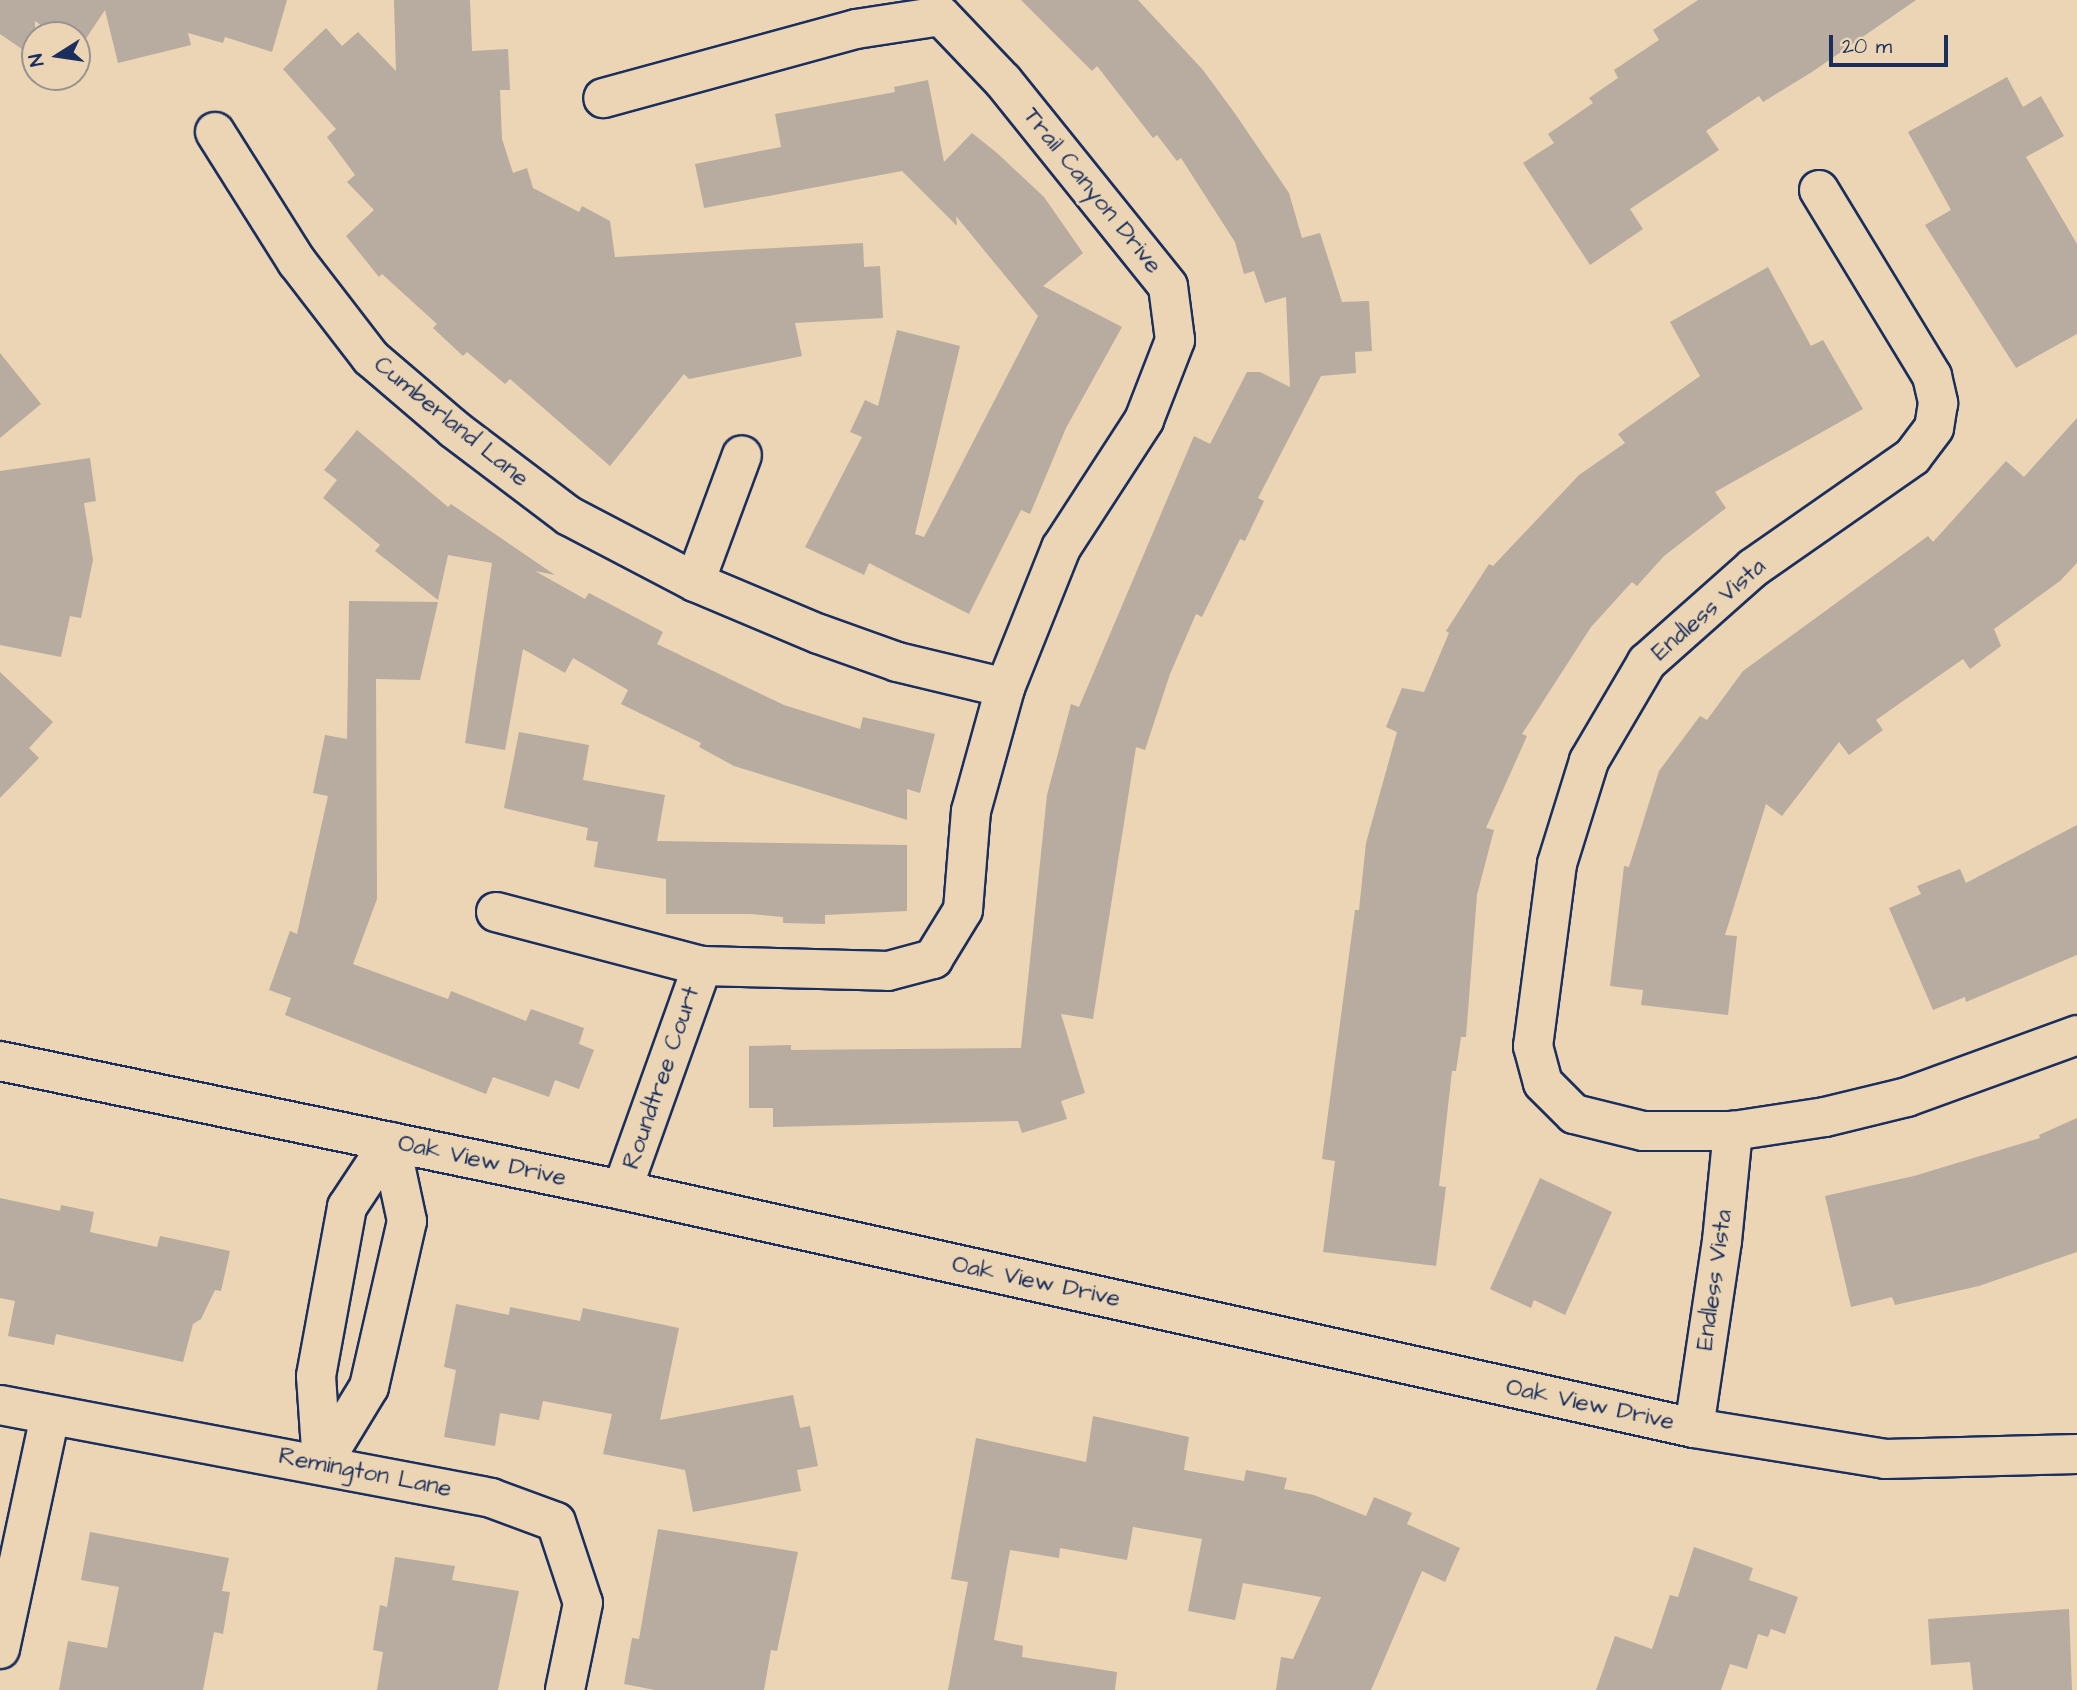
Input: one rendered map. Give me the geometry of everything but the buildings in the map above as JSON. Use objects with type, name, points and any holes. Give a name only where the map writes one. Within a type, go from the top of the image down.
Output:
[{"type":"street","name":"Trail Canyon Drive","points":[[496,912],[702,966],[888,971],[933,959],[963,910],[971,811],[1005,688],[1060,548],[1144,420],[1175,340],[1168,286],[1003,81],[941,16],[856,29],[603,98]]},
{"type":"street","name":"Cumberland Lane","points":[[215,132],[296,262],[371,358],[454,429],[569,516],[695,582],[897,662],[1005,688]]},
{"type":"street","name":"Endless Vista","points":[[1819,190],[1932,376],[1938,403],[1934,428],[1912,457],[1753,568],[1647,662],[1589,761],[1557,864],[1538,986],[1533,1046],[1543,1083],[1574,1114],[1643,1131],[1733,1131],[1825,1117],[1907,1097],[2077,1035]]},
{"type":"street","points":[[695,582],[742,455]]},
{"type":"street","name":"Roundtree Court","points":[[622,1191],[702,966]]},
{"type":"street","name":"Oak View Drive","points":[[0,1061],[622,1191],[1694,1428],[1885,1458],[2077,1454]]},
{"type":"street","name":"Endless Vista","points":[[1694,1428],[1722,1241],[1733,1131]]},
{"type":"street","points":[[322,1464],[316,1376],[347,1207],[390,1142]]},
{"type":"street","points":[[322,1464],[369,1387],[407,1221],[390,1142]]},
{"type":"street","points":[[325,1324],[381,1334]]},
{"type":"street","name":"Remington Lane","points":[[0,1405],[491,1498],[556,1522],[583,1603],[565,1690]]},
{"type":"street","points":[[0,1648],[50,1415]]}]
